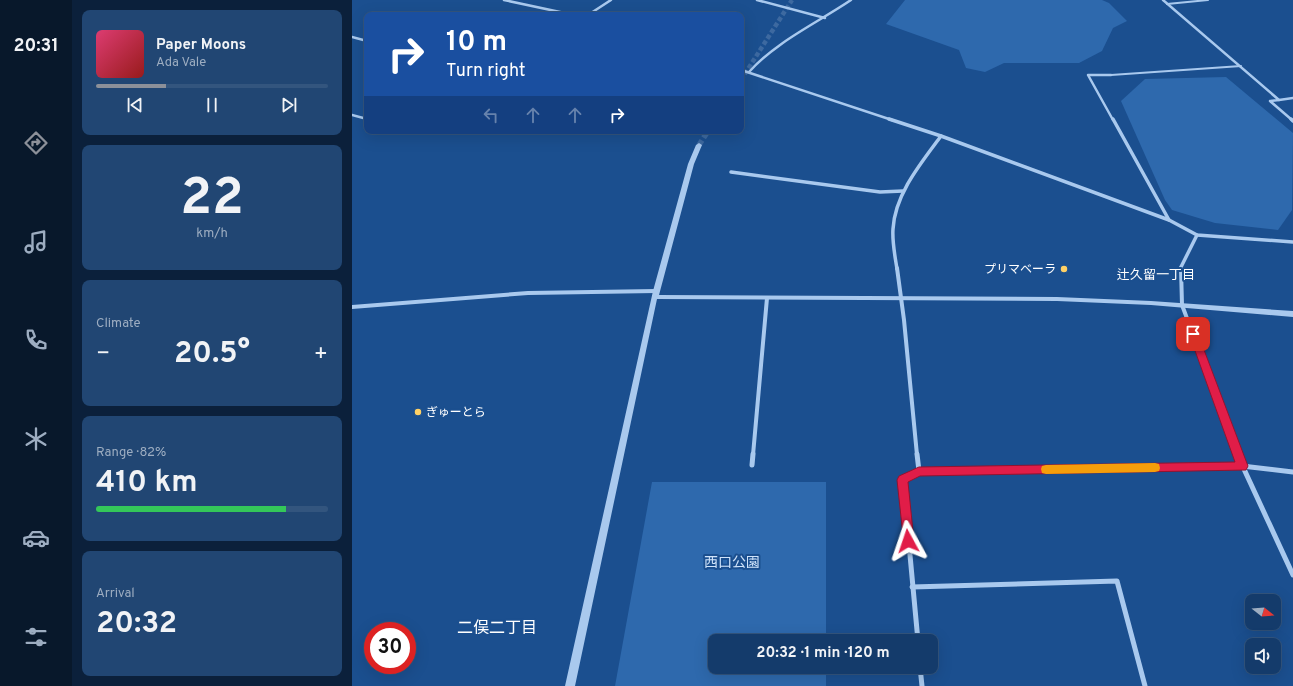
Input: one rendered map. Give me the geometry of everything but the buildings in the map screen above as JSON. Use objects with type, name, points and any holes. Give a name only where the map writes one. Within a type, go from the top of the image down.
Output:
[{"type":"street","points":[[504,0],[560,12]]},
{"type":"street","points":[[593,12],[611,0]]},
{"type":"street","points":[[757,0],[824,18]]},
{"type":"street","points":[[749,72],[756,63],[774,49],[851,0]]},
{"type":"street","points":[[1163,0],[1279,100]]},
{"type":"street","points":[[352,37],[364,40]]},
{"type":"street","points":[[744,71],[941,136],[1169,220],[1197,235],[1293,242]]},
{"type":"street","points":[[1111,75],[1088,75],[1169,220]]},
{"type":"street","points":[[1293,98],[1270,101],[1293,121]]},
{"type":"street","points":[[352,115],[364,118]]},
{"type":"street","points":[[919,471],[893,222],[903,191],[914,172],[941,136]]},
{"type":"street","points":[[570,686],[656,294],[691,164],[699,146]]},
{"type":"street","points":[[731,172],[880,192],[903,191]]},
{"type":"street","points":[[1197,235],[1180,269],[1182,305],[1242,466],[1293,575]]},
{"type":"street","points":[[352,307],[528,294],[656,294],[767,298],[1057,299],[1182,305],[1293,314]]},
{"type":"street","points":[[752,465],[767,298]]},
{"type":"street","points":[[917,634],[903,480],[919,471],[1242,466],[1293,472]]},
{"type":"street","points":[[912,587],[1117,581],[1145,686]]},
{"type":"street","points":[[921,674],[922,686]]},
{"type":"lane","points":[[1167,4],[1208,0]]},
{"type":"lane","points":[[1111,75],[1241,66]]},
{"type":"green space","points":[[905,0],[1102,0],[1109,3],[1127,21],[1113,28],[1102,51],[1079,63],[1004,63],[985,72],[966,68],[959,50],[886,24]]},
{"type":"green space","points":[[1226,77],[1293,133],[1292,210],[1278,230],[1215,223],[1172,210],[1165,200],[1121,101],[1145,79]]},
{"type":"green space","name":"西口公園","points":[[652,482],[826,482],[826,634],[708,634],[708,674],[826,674],[826,686],[615,686]]},
{"type":"tunnel","points":[[744,75],[792,0]]},
{"type":"tunnel","points":[[699,145],[706,134]]},
{"type":"slow traffic","points":[[1046,469],[1155,468]]},
{"type":"place","name":"プリマベーラ","points":[[1064,269]]},
{"type":"place","name":"ぎゅーとら","points":[[418,412]]},
{"type":"district","name":"辻久留一丁目","points":[[1156,274]]},
{"type":"district","name":"二俣二丁目","points":[[497,627]]},
{"type":"route","points":[[908,541],[903,480],[919,471],[1242,466],[1193,334]]}]
